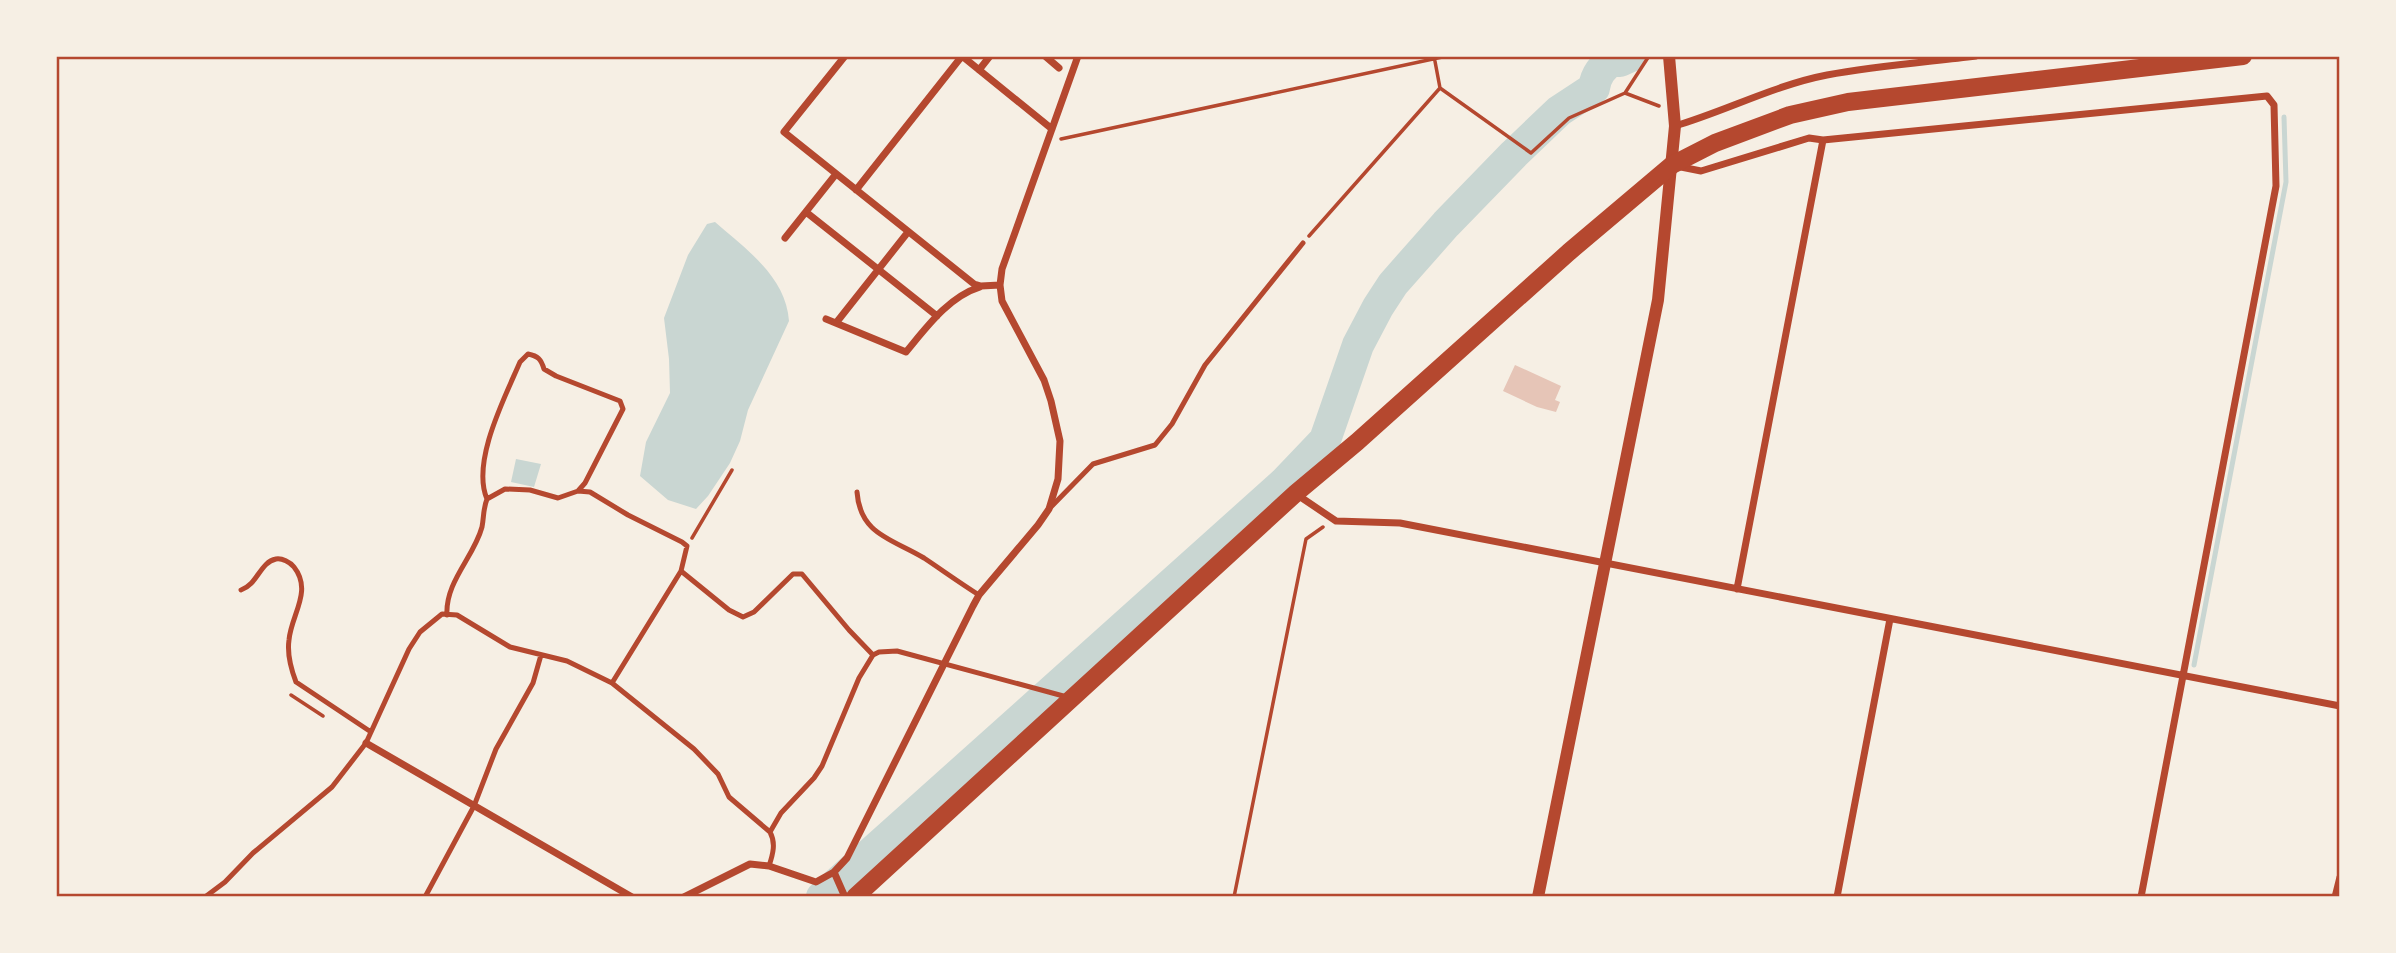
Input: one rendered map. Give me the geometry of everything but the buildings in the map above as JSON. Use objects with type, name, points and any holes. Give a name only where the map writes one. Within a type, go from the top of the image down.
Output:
[{"type":"highway","points":[[855,897],[1066,697],[1569,252],[1672,165],[1715,143],[1790,115],[1848,102],[2243,56]]},
{"type":"street","points":[[845,56],[784,132],[974,284],[981,286]]},
{"type":"street","points":[[856,190],[962,56],[1052,129]]},
{"type":"street","points":[[979,70],[990,56]]},
{"type":"street","points":[[1045,56],[1059,68]]},
{"type":"street","points":[[684,897],[750,864],[769,866],[816,881],[834,872],[847,858],[979,596],[1049,509],[1058,479],[1060,441],[1044,380],[1002,301],[1000,285],[1002,268],[1078,56]]},
{"type":"street","points":[[1538,897],[1658,300],[1675,119],[1669,56]]},
{"type":"street","points":[[1675,119],[1713,115],[1795,84],[1827,75],[1976,56]]},
{"type":"street","points":[[1672,165],[1701,172],[1809,138],[1823,140],[2267,96],[2274,106],[2276,186],[2141,897]]},
{"type":"street","points":[[1737,589],[1823,140]]},
{"type":"street","points":[[785,238],[836,174]]},
{"type":"street","points":[[806,212],[937,316]]},
{"type":"street","points":[[836,323],[908,232]]},
{"type":"street","points":[[826,319],[906,352],[937,316],[971,290],[981,286],[1000,285]]},
{"type":"street","points":[[1296,493],[1336,521],[1401,523],[2340,706]]},
{"type":"street","points":[[1837,897],[1890,619]]},
{"type":"street","points":[[366,743],[631,897]]},
{"type":"street","points":[[834,872],[845,897]]},
{"type":"street","points":[[2335,897],[2340,877]]},
{"type":"lane","points":[[1049,509],[1093,464],[1154,445],[1171,424],[1205,365],[1303,243]]},
{"type":"lane","points":[[487,499],[482,488],[488,447],[520,362],[528,354],[542,360],[544,369],[556,376],[620,401],[622,408],[585,484],[578,491]]},
{"type":"lane","points":[[447,615],[446,606],[453,585],[482,526],[482,511],[487,499],[505,489],[530,490],[558,498],[578,491],[590,492],[687,546],[681,571],[612,683]]},
{"type":"lane","points":[[857,492],[858,508],[876,531],[923,558],[979,596]]},
{"type":"lane","points":[[241,590],[257,578],[264,564],[277,559],[289,562],[297,570],[302,595],[289,638],[296,682],[371,732]]},
{"type":"lane","points":[[681,571],[729,610],[743,617],[754,612],[793,574],[802,573],[873,655]]},
{"type":"lane","points":[[205,897],[225,882],[253,853],[332,788],[366,743],[409,649],[420,632],[442,614],[457,615],[510,647],[567,661],[612,683],[694,749],[718,775],[729,797],[770,832],[773,852],[769,866]]},
{"type":"lane","points":[[770,832],[792,799],[814,778],[859,678],[873,655],[879,652],[897,651],[1066,697]]},
{"type":"lane","points":[[425,897],[474,806],[496,749],[533,683],[541,654]]},
{"type":"path","points":[[1048,141],[1447,56]]},
{"type":"path","points":[[1434,57],[1440,88],[1531,153],[1569,118],[1625,93],[1649,56]]},
{"type":"path","points":[[1303,243],[1440,88]]},
{"type":"path","points":[[1625,93],[1675,119]]},
{"type":"path","points":[[687,546],[732,470]]},
{"type":"path","points":[[1234,897],[1306,539],[1318,529],[1336,521]]},
{"type":"shaded area","points":[[715,222],[772,277],[781,291],[789,321],[748,410],[740,441],[730,463],[696,509],[668,500],[640,476],[646,442],[670,393],[664,318],[688,255],[707,224]]},
{"type":"shaded area","points":[[516,459],[541,464],[534,487],[511,482]]},
{"type":"waterway","points":[[822,897],[1284,483],[1325,440],[1358,345],[1393,284],[1514,154],[1559,111],[1594,88],[1598,75],[1606,65],[1613,59],[1620,61],[1631,56]]},
{"type":"waterway","points":[[2194,665],[2286,182],[2284,117]]}]
